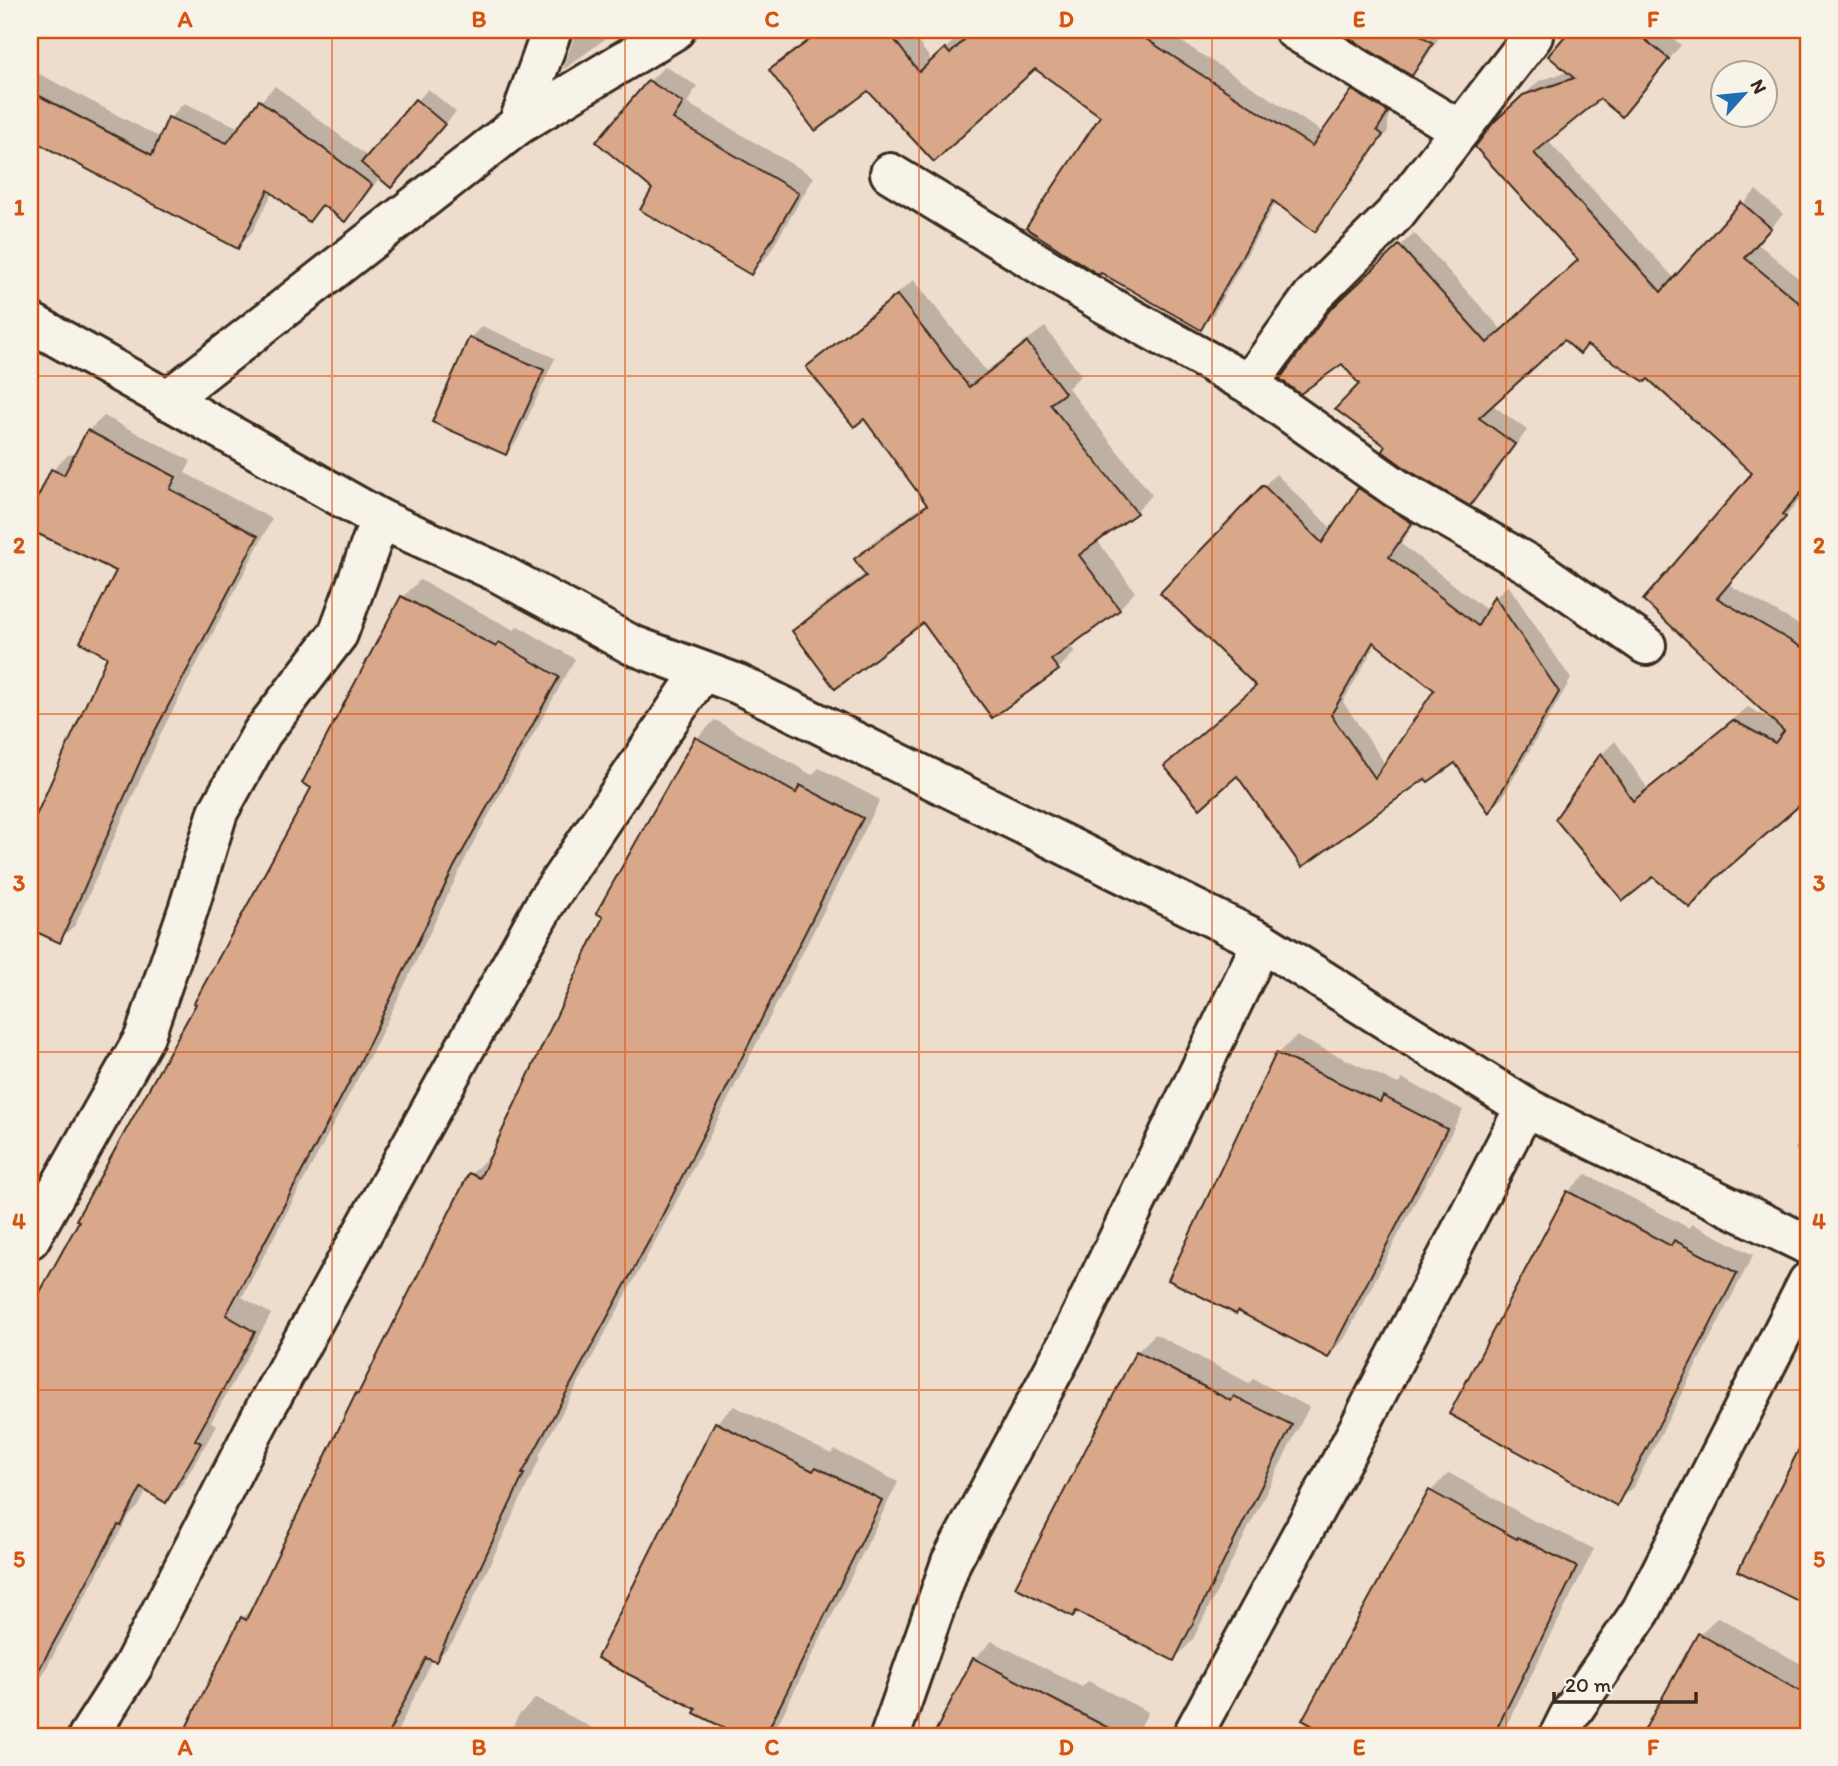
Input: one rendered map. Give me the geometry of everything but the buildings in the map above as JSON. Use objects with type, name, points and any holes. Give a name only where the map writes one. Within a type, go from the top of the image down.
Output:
[{"type":"street","points":[[518,125],[552,30]]},
{"type":"street","points":[[167,400],[518,125],[675,30]]},
{"type":"street","points":[[1294,30],[1460,130]]},
{"type":"street","points":[[1249,384],[1312,297],[1396,213],[1533,36]]},
{"type":"street","points":[[890,173],[1105,304],[1249,384],[1396,488],[1535,568],[1646,645]]},
{"type":"street","points":[[30,322],[380,519],[495,571],[632,645],[738,684],[1262,942],[1525,1107],[1808,1245]]},
{"type":"street","points":[[30,1239],[144,1038],[218,812],[262,733],[338,634],[380,519]]},
{"type":"street","points":[[88,1736],[133,1666],[266,1406],[546,902],[702,671]]},
{"type":"street","points":[[890,1736],[951,1562],[1066,1347],[1262,942]]},
{"type":"street","points":[[1192,1736],[1348,1449],[1525,1107]]},
{"type":"street","points":[[1559,1736],[1569,1716],[1641,1611],[1808,1282]]}]
